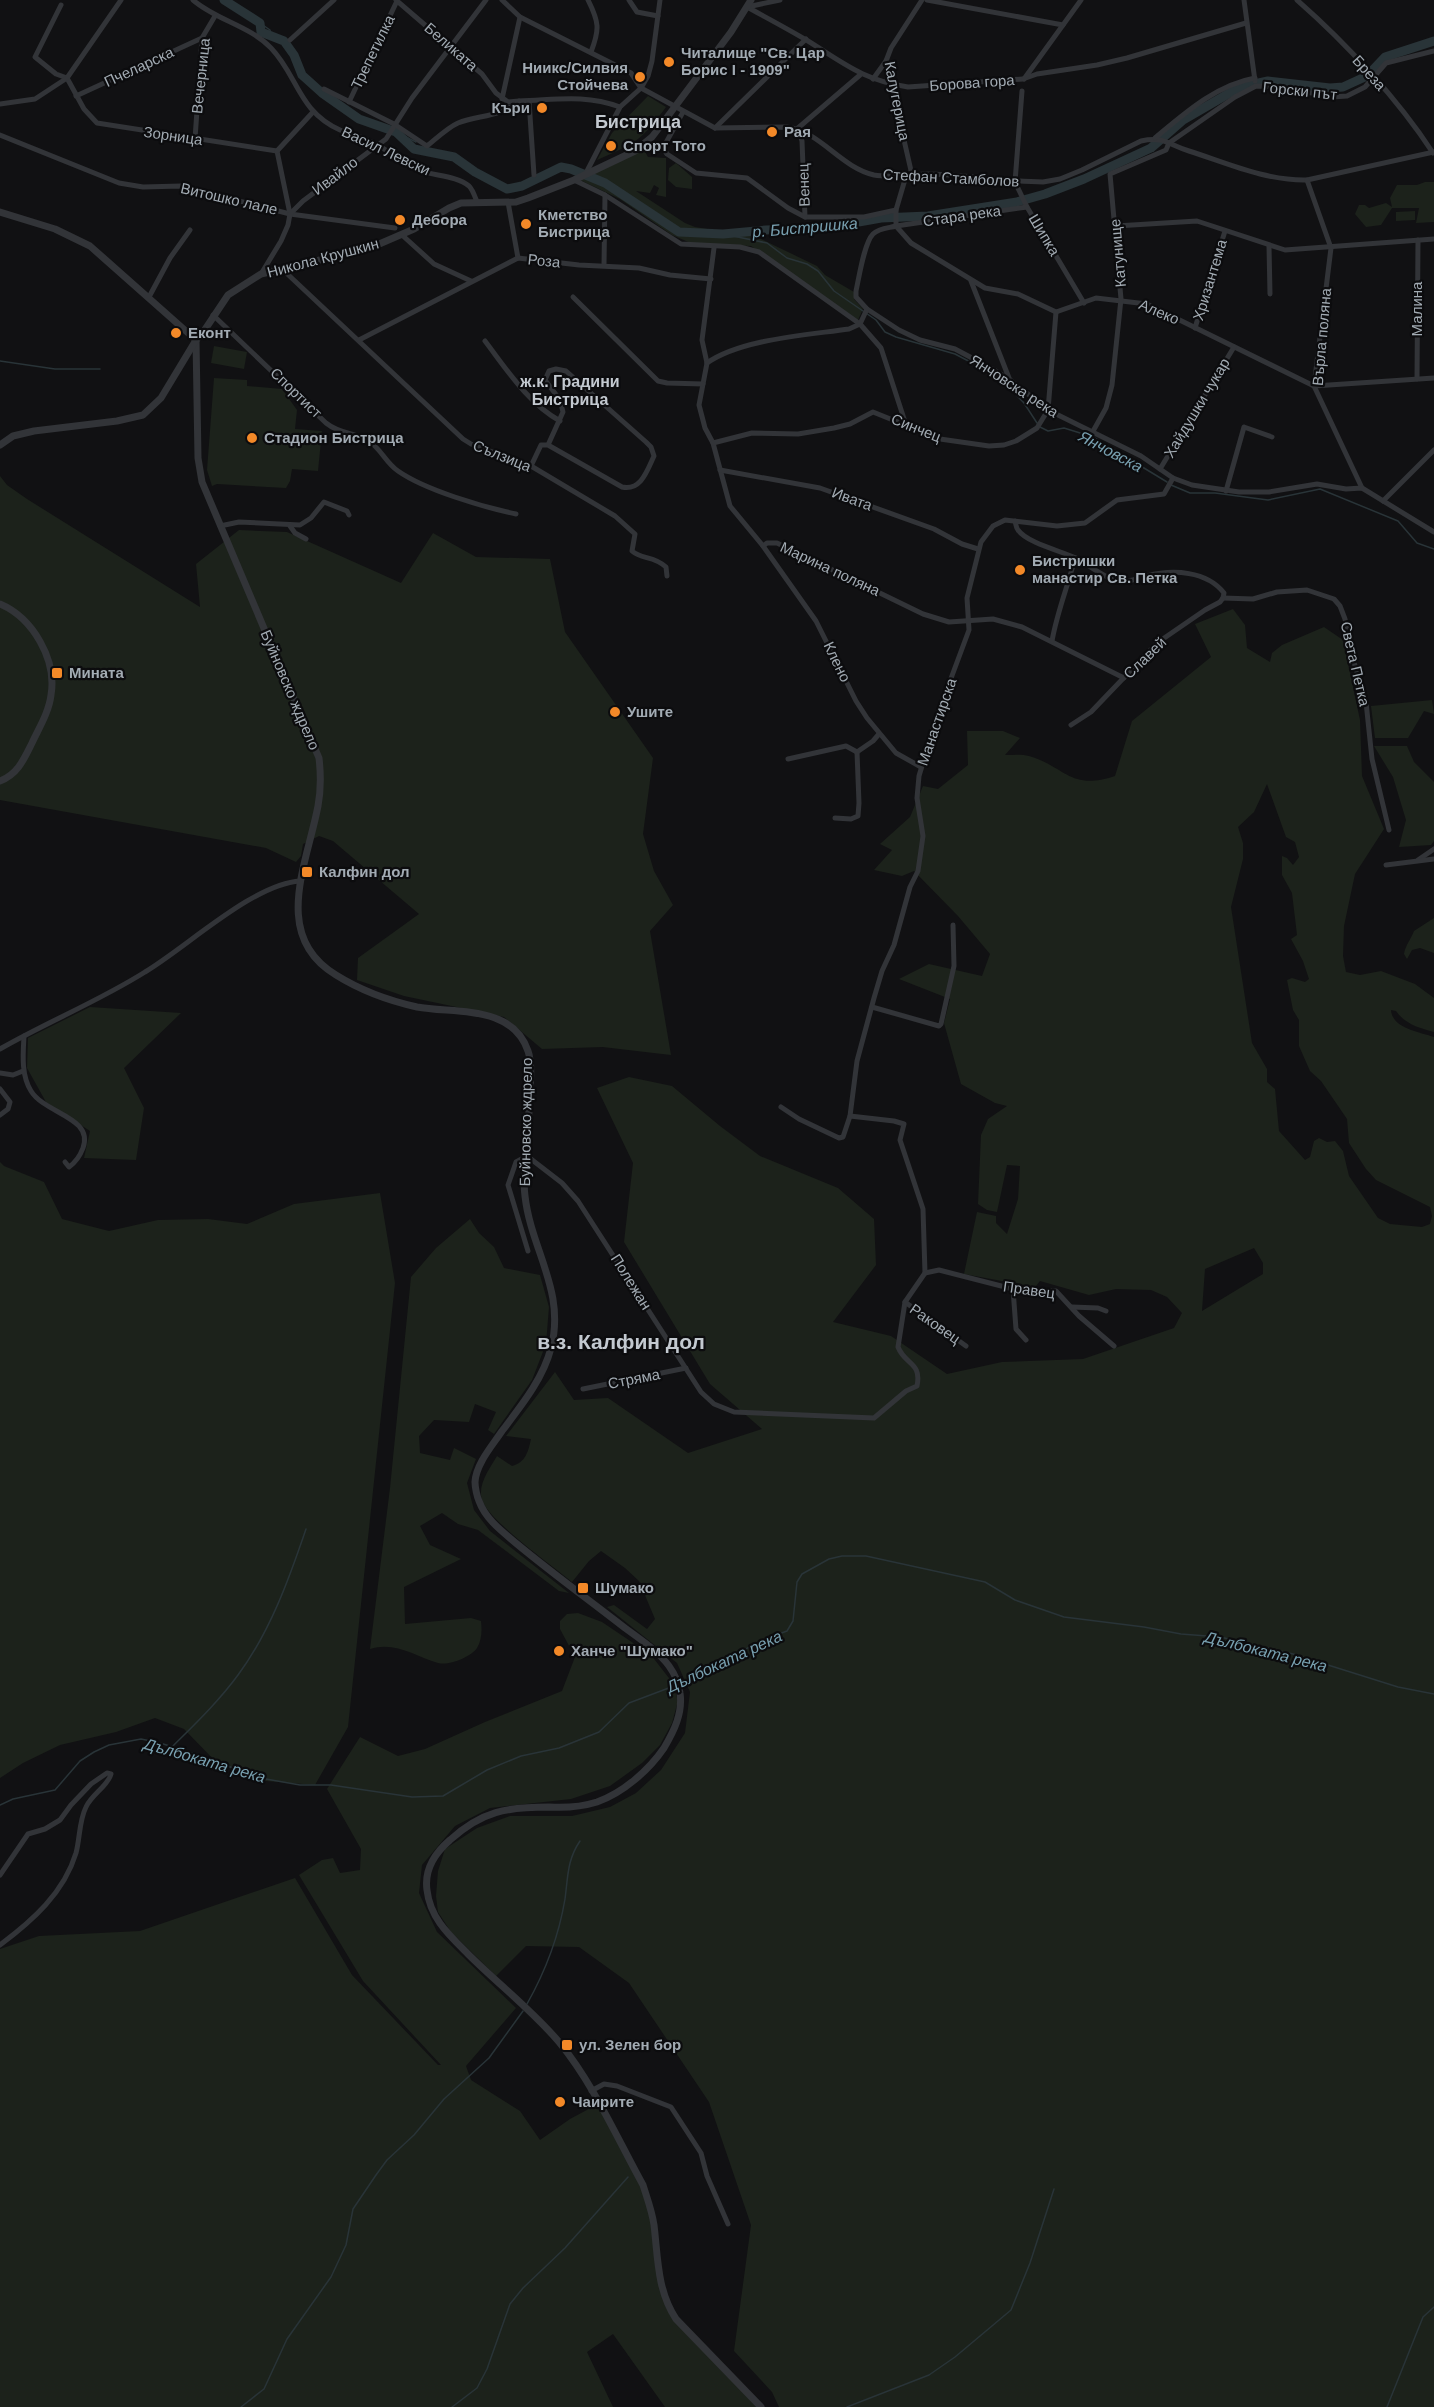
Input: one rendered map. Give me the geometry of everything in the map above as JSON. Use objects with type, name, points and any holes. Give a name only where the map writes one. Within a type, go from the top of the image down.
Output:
[{"type":"street","points":[[0,104],[35,99],[67,78],[121,0]]},
{"type":"street","name":"Васил Левски","points":[[193,0],[215,16],[270,46],[282,62],[295,88],[322,121],[377,145],[407,165],[460,181],[470,187],[477,202]]},
{"type":"street","points":[[290,40],[334,0]]},
{"type":"street","name":"Ивайло","points":[[261,274],[281,241],[290,214],[303,201],[386,139],[394,124],[450,45],[486,0]]},
{"type":"street","points":[[502,0],[520,17],[631,73],[641,88],[716,128],[798,128],[860,75]]},
{"type":"street","points":[[588,0],[598,26],[598,34],[591,52]]},
{"type":"street","points":[[629,0],[637,12],[657,16]]},
{"type":"street","points":[[586,173],[620,107],[641,88],[652,62],[660,0]]},
{"type":"street","points":[[675,107],[731,32],[749,3],[780,0]]},
{"type":"street","name":"Калугерица","points":[[896,226],[895,213],[909,176],[886,61],[891,48],[922,0]]},
{"type":"street","points":[[927,0],[1063,24]]},
{"type":"street","points":[[1023,79],[1081,0]]},
{"type":"street","points":[[1244,0],[1255,82]]},
{"type":"street","name":"Бреза","points":[[1297,0],[1321,21],[1414,122],[1433,152]]},
{"type":"street","name":"Беликата","points":[[397,1],[482,74],[502,99]]},
{"type":"street","name":"Трепетилка","points":[[349,102],[397,1]]},
{"type":"street","name":"Борова гора","points":[[749,3],[860,75],[891,85],[908,87],[1023,79],[1037,74],[1097,65],[1246,23]]},
{"type":"street","points":[[61,6],[35,57],[56,74],[67,78]]},
{"type":"street","name":"Вечерница","points":[[195,139],[202,38],[215,16]]},
{"type":"street","points":[[520,17],[502,99],[508,102],[582,97],[597,99],[620,107]]},
{"type":"street","name":"Пчеларска","points":[[76,96],[202,38]]},
{"type":"street","points":[[716,128],[806,39]]},
{"type":"street","name":"Горски път","points":[[1166,141],[1255,82],[1332,97],[1347,96],[1365,87],[1371,75],[1386,63],[1434,51]]},
{"type":"street","points":[[873,79],[886,61]]},
{"type":"street","name":"Зорница","points":[[67,78],[91,119],[103,126],[277,151]]},
{"type":"street","name":"Стефан Стамболов","points":[[798,128],[861,170],[873,175],[930,175],[1015,182],[1060,179],[1141,141],[1155,138],[1199,103],[1229,85],[1255,82]]},
{"type":"street","name":"Васил Левски","points":[[324,89],[394,124],[428,146],[457,124],[494,115],[512,108],[519,101]]},
{"type":"street","points":[[1015,182],[1022,91]]},
{"type":"street","points":[[530,101],[534,175]]},
{"type":"street","name":"Никола Крушкин","points":[[0,445],[13,436],[34,431],[117,422],[143,415],[161,398],[196,340],[228,295],[261,274],[370,248],[402,235],[461,203],[508,202],[528,198],[575,179],[644,145],[675,107]]},
{"type":"street","points":[[290,214],[277,151],[313,112]]},
{"type":"street","points":[[684,112],[663,148],[667,154],[696,172],[747,178],[788,208],[805,217],[864,217],[895,213]]},
{"type":"street","name":"Венец","points":[[798,128],[802,141],[805,217]]},
{"type":"street","name":"Витошко лале","points":[[0,135],[119,183],[143,188],[181,186],[290,214],[395,228]]},
{"type":"street","points":[[1155,138],[1181,149],[1267,176],[1306,180],[1433,152]]},
{"type":"street","name":"Катунище","points":[[1092,433],[1106,408],[1112,385],[1121,299],[1110,174],[1166,150],[1166,141]]},
{"type":"street","points":[[575,179],[605,195],[672,241],[714,248],[740,247],[759,252],[861,322],[881,348],[906,425]]},
{"type":"street","name":"Върла поляна","points":[[1306,180],[1331,248],[1314,387],[1362,488]]},
{"type":"street","name":"Шипка","points":[[1015,182],[1084,303]]},
{"type":"street","points":[[604,265],[605,195]]},
{"type":"street","points":[[508,202],[518,258]]},
{"type":"street","name":"Стара река","points":[[896,226],[1027,205]]},
{"type":"street","points":[[0,212],[74,237],[90,246],[196,340]]},
{"type":"street","points":[[1116,225],[1197,220],[1285,250],[1434,239]]},
{"type":"street","points":[[707,363],[716,357],[766,341],[849,329],[861,322],[867,310],[856,297],[856,291],[868,242],[873,234],[881,229],[896,226],[911,243],[985,288],[1018,294],[1056,312]]},
{"type":"street","points":[[149,297],[170,258],[190,230]]},
{"type":"street","name":"Хризантема","points":[[1195,328],[1225,231]]},
{"type":"street","points":[[402,235],[434,264],[471,281]]},
{"type":"street","name":"Малина","points":[[1417,379],[1418,240]]},
{"type":"street","points":[[1269,246],[1270,294]]},
{"type":"street","name":"Марина поляна","points":[[714,248],[702,340],[707,363],[699,405],[729,506],[763,546],[767,543],[777,543],[923,614],[949,622],[993,619],[1022,627],[1124,678]]},
{"type":"street","name":"Роза","points":[[359,340],[518,258],[579,265],[639,268],[670,275],[711,279]]},
{"type":"street","name":"Сълзица","points":[[281,268],[471,444],[531,466],[615,516],[635,534],[632,551],[636,555],[657,559],[666,567],[667,576]]},
{"type":"street","points":[[970,279],[1009,380]]},
{"type":"street","points":[[573,297],[658,381],[703,384]]},
{"type":"street","name":"Алеко","points":[[1056,312],[1096,298],[1121,299],[1147,304],[1314,387]]},
{"type":"street","name":"Янчовска река","points":[[867,310],[920,340],[955,350],[1009,380],[1048,410],[1141,456],[1173,478],[1192,485],[1226,490],[1269,492],[1317,484],[1346,489],[1362,488],[1434,532]]},
{"type":"street","name":"Синчец","points":[[712,443],[752,433],[798,434],[834,428],[850,424],[873,412],[940,439],[989,446],[1016,441],[1037,428],[1048,410],[1056,312]]},
{"type":"street","name":"Спортист","points":[[213,315],[326,423],[345,434],[369,441],[397,471],[419,482],[491,508],[516,514]]},
{"type":"street","name":"Буйновско ждрело","points":[[196,340],[198,458],[202,482],[319,758],[321,780],[319,803],[300,881],[297,905],[300,926],[307,946],[318,962],[331,972],[380,995],[404,1003],[495,1017],[511,1027],[528,1050],[531,1065],[524,1179],[526,1204],[551,1283],[556,1322],[551,1351],[532,1390],[495,1441],[479,1468],[475,1482],[477,1497],[483,1512],[494,1525],[543,1566],[654,1651],[671,1668],[680,1693],[680,1710],[674,1731],[660,1754],[627,1785],[593,1804],[570,1808],[504,1809],[484,1815],[444,1845],[427,1873],[427,1889],[432,1912],[442,1927],[560,2043],[579,2068],[591,2091]]},
{"type":"street","points":[[485,341],[542,411],[560,421]]},
{"type":"street","name":"Хайдушки чукар","points":[[1160,469],[1234,347]]},
{"type":"street","points":[[531,466],[541,445],[548,445],[622,487],[630,489],[638,485],[654,456],[651,447],[646,442],[566,371],[556,369],[549,371],[545,380],[563,406],[560,421],[548,445]]},
{"type":"street","points":[[1314,387],[1434,378]]},
{"type":"street","points":[[1226,490],[1242,430],[1248,427],[1272,437]]},
{"type":"street","points":[[1383,501],[1434,450]]},
{"type":"street","name":"Ивата","points":[[720,471],[820,488],[935,530],[962,544],[978,549]]},
{"type":"street","name":"Манастирска","points":[[850,1116],[857,1061],[872,1006],[882,971],[894,945],[909,890],[918,871],[922,836],[917,798],[921,767],[966,641],[969,620],[967,598],[978,549],[993,526],[1005,520],[1062,526],[1084,523],[1117,500],[1164,494],[1173,478]]},
{"type":"street","points":[[220,526],[239,522],[300,525],[307,521],[324,502],[347,511],[349,515]]},
{"type":"street","points":[[1015,521],[1018,530],[1026,536],[1075,558],[1117,581],[1127,582],[1151,575],[1179,572],[1194,574],[1220,588],[1224,593],[1223,598]]},
{"type":"street","points":[[290,526],[295,533],[306,540]]},
{"type":"street","name":"Клено","points":[[763,546],[816,621],[856,701],[879,734],[896,753],[921,767]]},
{"type":"street","points":[[1052,641],[1058,610],[1069,584],[1075,558]]},
{"type":"street","name":"Света Петка","points":[[1223,598],[1253,599],[1276,592],[1307,590],[1334,599],[1340,606],[1346,619],[1353,659],[1366,702],[1372,759],[1389,830]]},
{"type":"street","name":"Славей","points":[[1071,725],[1091,712],[1157,643],[1223,598]]},
{"type":"street","points":[[0,604],[13,609],[23,619],[49,658],[52,673],[51,696],[42,722],[18,769],[12,776],[0,781]]},
{"type":"street","points":[[857,752],[879,734]]},
{"type":"street","points":[[788,759],[846,746],[857,752]]},
{"type":"street","points":[[835,818],[851,819],[858,816],[857,752]]},
{"type":"street","points":[[1418,861],[1434,849]]},
{"type":"street","points":[[1386,865],[1434,859]]},
{"type":"street","points":[[0,1049],[145,973],[258,894],[288,882],[300,881]]},
{"type":"street","points":[[872,1006],[939,1026],[941,1024],[954,966],[952,925]]},
{"type":"street","points":[[24,1036],[23,1071],[36,1099],[75,1121],[85,1137],[81,1154],[69,1167],[65,1162]]},
{"type":"street","points":[[0,1073],[14,1075],[23,1071]]},
{"type":"street","points":[[0,1089],[10,1102],[8,1109],[0,1115]]},
{"type":"street","points":[[781,1107],[799,1119],[839,1138],[843,1137],[850,1116],[904,1124],[900,1140],[923,1209],[922,1235],[925,1273],[905,1302]]},
{"type":"street","points":[[527,1156],[516,1162],[508,1185],[528,1251]]},
{"type":"street","name":"Полежан","points":[[527,1156],[562,1183],[578,1201],[701,1392],[714,1404],[734,1412],[874,1418],[906,1391],[918,1386],[920,1375],[900,1353],[898,1347],[905,1302]]},
{"type":"street","name":"Правец","points":[[925,1273],[939,1270],[1013,1289],[1056,1291],[1092,1328],[1114,1346]]},
{"type":"street","points":[[1013,1289],[1016,1329],[1026,1340]]},
{"type":"street","name":"Раковец","points":[[905,1302],[966,1346]]},
{"type":"street","points":[[1072,1307],[1098,1308],[1106,1311]]},
{"type":"street","name":"Стряма","points":[[583,1389],[686,1368]]},
{"type":"street","points":[[0,1875],[28,1834],[45,1829],[60,1820],[91,1784],[107,1773],[111,1774],[108,1782],[94,1793],[86,1806],[77,1851],[62,1885],[26,1926],[0,1945]]},
{"type":"street","points":[[728,2224],[706,2176],[701,2152],[671,2107],[617,2086],[604,2084],[591,2091],[643,2185],[650,2205],[662,2289],[667,2304],[676,2319],[761,2407]]},
{"type":"shaded area","points":[[648,96],[666,107],[637,140],[597,160],[612,133]]},
{"type":"shaded area","points":[[644,150],[648,157],[666,158],[666,197],[656,195],[659,188],[654,185],[650,193],[636,191],[685,223],[695,227],[757,237],[817,266],[825,275],[854,292],[854,299],[863,309],[858,320],[751,246],[693,244],[672,235],[620,199],[580,180]]},
{"type":"shaded area","points":[[676,163],[692,177],[692,189],[676,187],[668,180],[669,168]]},
{"type":"shaded area","points":[[1434,182],[1434,222],[1416,223],[1419,208],[1392,208],[1381,225],[1366,227],[1355,214],[1359,205],[1369,208],[1386,203],[1392,207],[1390,198],[1397,185],[1417,185]]},
{"type":"shaded area","points":[[1415,211],[1415,220],[1396,221],[1396,212]]},
{"type":"shaded area","points":[[214,346],[247,352],[244,369],[211,363]]},
{"type":"shaded area","name":"Стадион Бистрица","points":[[214,378],[247,380],[247,386],[282,389],[297,410],[295,429],[322,431],[318,471],[292,469],[286,488],[217,484],[212,486],[207,470]]},
{"type":"shaded area","points":[[0,476],[7,485],[27,499],[200,607],[196,564],[239,530],[287,532],[401,583],[433,533],[476,557],[550,559],[565,632],[653,758],[643,834],[654,871],[673,905],[650,931],[671,1055],[603,1047],[542,1049],[504,1017],[404,996],[357,980],[358,958],[419,914],[333,841],[319,836],[303,844],[301,856],[296,862],[266,848],[0,800]]},
{"type":"shaded area","points":[[1233,609],[1245,625],[1247,648],[1270,662],[1272,653],[1282,645],[1324,627],[1343,640],[1360,720],[1362,776],[1384,829],[1355,874],[1344,926],[1343,956],[1346,972],[1360,975],[1381,971],[1415,984],[1434,998],[1434,1032],[1413,1025],[1396,1011],[1391,1010],[1396,1021],[1401,1025],[1434,1037],[1434,2407],[779,2407],[772,2392],[734,2351],[751,2225],[709,2102],[629,1983],[579,1947],[526,1946],[496,1976],[451,1932],[438,1912],[436,1896],[438,1871],[445,1849],[477,1828],[510,1816],[572,1816],[610,1807],[636,1793],[661,1770],[685,1733],[690,1692],[677,1663],[607,1607],[614,1605],[647,1629],[655,1619],[639,1581],[601,1551],[589,1561],[572,1582],[522,1543],[496,1519],[482,1500],[481,1488],[497,1456],[512,1466],[526,1456],[531,1439],[506,1436],[555,1372],[574,1400],[608,1398],[688,1453],[762,1429],[710,1384],[624,1242],[633,1163],[597,1088],[629,1077],[672,1086],[760,1156],[838,1188],[874,1219],[876,1265],[833,1322],[891,1336],[947,1374],[1002,1362],[1083,1359],[1174,1328],[1182,1313],[1167,1297],[1151,1290],[1116,1289],[1089,1295],[1040,1281],[1036,1286],[1029,1286],[964,1274],[977,1212],[996,1216],[996,1223],[1007,1234],[1018,1199],[1020,1166],[1007,1165],[997,1212],[987,1210],[978,1204],[981,1135],[988,1119],[1007,1106],[995,1103],[961,1084],[944,1023],[950,999],[899,979],[929,964],[982,976],[990,954],[958,916],[914,871],[902,876],[874,870],[892,850],[880,844],[910,817],[923,786],[938,789],[968,765],[967,731],[1003,731],[1020,738],[1005,755],[1029,756],[1078,779],[1088,781],[1115,776],[1132,721],[1211,657],[1195,624]],"holes":[[[1267,784],[1286,837],[1295,842],[1299,857],[1293,865],[1282,856],[1282,875],[1292,893],[1297,935],[1291,939],[1303,961],[1309,979],[1305,982],[1292,978],[1287,980],[1293,1010],[1299,1020],[1299,1046],[1310,1071],[1321,1081],[1347,1119],[1349,1143],[1366,1169],[1376,1180],[1430,1207],[1432,1216],[1430,1224],[1422,1227],[1390,1224],[1378,1218],[1349,1176],[1343,1151],[1335,1141],[1327,1142],[1319,1138],[1314,1141],[1310,1157],[1305,1160],[1279,1131],[1275,1089],[1267,1082],[1267,1069],[1252,1043],[1231,907],[1243,859],[1243,843],[1238,827],[1254,812]],[[1254,1248],[1263,1263],[1263,1274],[1202,1311],[1205,1269]]]},
{"type":"shaded area","points":[[1432,700],[1434,714],[1424,711],[1408,738],[1375,738],[1371,706]]},
{"type":"shaded area","points":[[1374,746],[1407,746],[1414,762],[1434,782],[1434,841],[1431,845],[1399,847],[1406,820],[1393,777]]},
{"type":"shaded area","points":[[1434,918],[1434,953],[1420,948],[1412,950],[1407,959],[1404,954],[1414,931]]},
{"type":"shaded area","points":[[90,1007],[181,1013],[124,1068],[144,1108],[136,1160],[84,1158],[90,1131],[46,1102],[27,1068],[28,1038]]},
{"type":"shaded area","points":[[0,1162],[4,1166],[44,1182],[62,1219],[109,1231],[158,1220],[208,1219],[247,1224],[294,1204],[380,1193],[395,1283],[348,1727],[315,1785],[266,1781],[218,1764],[184,1729],[155,1718],[116,1732],[60,1745],[23,1763],[0,1778]]},
{"type":"shaded area","points":[[470,1219],[479,1233],[494,1247],[504,1268],[540,1275],[549,1307],[546,1344],[532,1380],[494,1434],[488,1430],[496,1412],[475,1404],[469,1422],[434,1420],[419,1436],[420,1453],[450,1460],[454,1448],[476,1459],[467,1483],[474,1510],[490,1531],[569,1593],[559,1591],[478,1530],[458,1524],[442,1513],[420,1526],[430,1545],[461,1559],[404,1587],[405,1624],[471,1618],[481,1621],[482,1628],[480,1642],[470,1655],[443,1664],[396,1648],[370,1649],[390,1488],[411,1277],[436,1248]]},
{"type":"shaded area","points":[[578,1613],[602,1622],[651,1655],[672,1682],[678,1701],[672,1723],[660,1745],[642,1763],[610,1786],[571,1799],[490,1808],[455,1826],[422,1865],[419,1893],[437,1932],[516,2008],[466,2066],[471,2080],[520,2111],[540,2140],[570,2119],[598,2104],[643,2185],[667,2304],[761,2407],[665,2407],[613,2334],[587,2352],[613,2407],[0,2407],[0,1949],[39,1936],[140,1931],[295,1878],[352,1975],[438,2065],[441,2065],[363,1981],[299,1875],[322,1860],[333,1858],[340,1873],[360,1870],[361,1849],[327,1789],[360,1737],[398,1756],[425,1749],[562,1691],[575,1657],[560,1629],[560,1621],[567,1614]]},
{"type":"waterway","name":"р. Бистришка","points":[[224,0],[260,23],[261,32],[284,41],[294,55],[302,75],[322,93],[359,119],[396,132],[414,149],[454,157],[475,172],[507,189],[522,186],[561,167],[571,169],[605,183],[679,232],[723,234],[825,228],[881,218],[928,216],[1017,202],[1084,179],[1151,148],[1183,120],[1240,87],[1268,81],[1330,88],[1343,87],[1367,76],[1385,57],[1434,41]]},
{"type":"waterway","points":[[260,23],[270,30],[271,37]]},
{"type":"waterway","name":"р. Бистришка","points":[[396,132],[416,142]]},
{"type":"waterway","name":"р. Бистришка","points":[[426,148],[435,153]]},
{"type":"waterway","name":"Янчовска","points":[[723,234],[767,243],[787,258],[807,264],[818,271],[834,291],[876,320],[885,332],[955,354],[999,377],[1024,403],[1037,423]]},
{"type":"waterway","points":[[0,361],[55,369],[100,369]]},
{"type":"waterway","name":"Янчовска","points":[[1040,427],[1048,431],[1064,428],[1093,437],[1167,482]]},
{"type":"waterway","name":"Янчовска","points":[[1171,485],[1190,493],[1215,493],[1268,500],[1320,489],[1398,521],[1417,543],[1434,549]]},
{"type":"waterway","points":[[172,1747],[223,1694],[260,1641],[278,1605],[306,1529]]},
{"type":"waterway","name":"Дълбоката река","points":[[682,1683],[759,1642],[787,1631],[793,1621],[797,1582],[802,1574],[829,1559],[842,1556],[866,1556],[985,1582],[1015,1600],[1064,1617],[1181,1634],[1220,1637],[1293,1654],[1398,1687],[1434,1694]]},
{"type":"waterway","name":"Дълбоката река","points":[[0,1805],[13,1799],[55,1790],[80,1761],[94,1752],[109,1745],[141,1739],[218,1761],[249,1776],[300,1785],[331,1785],[412,1797],[443,1796],[487,1770],[521,1756],[559,1748],[599,1732],[629,1703],[674,1686]]},
{"type":"waterway","points":[[527,2004],[540,1979],[555,1940],[565,1899],[570,1862],[580,1841]]},
{"type":"waterway","points":[[241,2407],[264,2389],[287,2339],[331,2277],[346,2245],[353,2209],[376,2175],[387,2160],[414,2135],[444,2099],[489,2058],[523,2011]]},
{"type":"waterway","points":[[452,2407],[477,2388],[487,2369],[510,2304],[523,2288],[565,2248],[628,2177]]},
{"type":"waterway","points":[[847,2407],[929,2375],[955,2357],[1011,2310],[1030,2263],[1054,2189]]},
{"type":"waterway","points":[[1387,2407],[1423,2317],[1434,2307]]},
{"type":"place","name":"Читалище \"Св. Цар Борис I - 1909\"","points":[[669,62]]},
{"type":"place","name":"Ниикс/Силвия Стойчева","points":[[640,77]]},
{"type":"place","name":"Къри","points":[[542,108]]},
{"type":"place","name":"Рая","points":[[772,132]]},
{"type":"place","name":"Спорт Тото","points":[[611,146]]},
{"type":"place","name":"Дебора","points":[[400,220]]},
{"type":"place","name":"Кметство Бистрица","points":[[526,224]]},
{"type":"place","name":"Еконт","points":[[176,333]]},
{"type":"place","name":"Стадион Бистрица","points":[[252,438]]},
{"type":"place","name":"Бистришки манастир Св. Петка","points":[[1020,570]]},
{"type":"place","name":"Мината","points":[[57,673]]},
{"type":"place","name":"Ушите","points":[[615,712]]},
{"type":"place","name":"Калфин дол","points":[[307,872]]},
{"type":"place","name":"Шумако","points":[[583,1588]]},
{"type":"place","name":"Ханче \"Шумако\"","points":[[559,1651]]},
{"type":"place","name":"ул. Зелен бор","points":[[567,2045]]},
{"type":"place","name":"Чаирите","points":[[560,2102]]},
{"type":"district","name":"Бистрица","points":[[638,122]]},
{"type":"district","name":"ж.к. Градини Бистрица","points":[[570,390]]},
{"type":"district","name":"в.з. Калфин дол","points":[[621,1342]]}]
